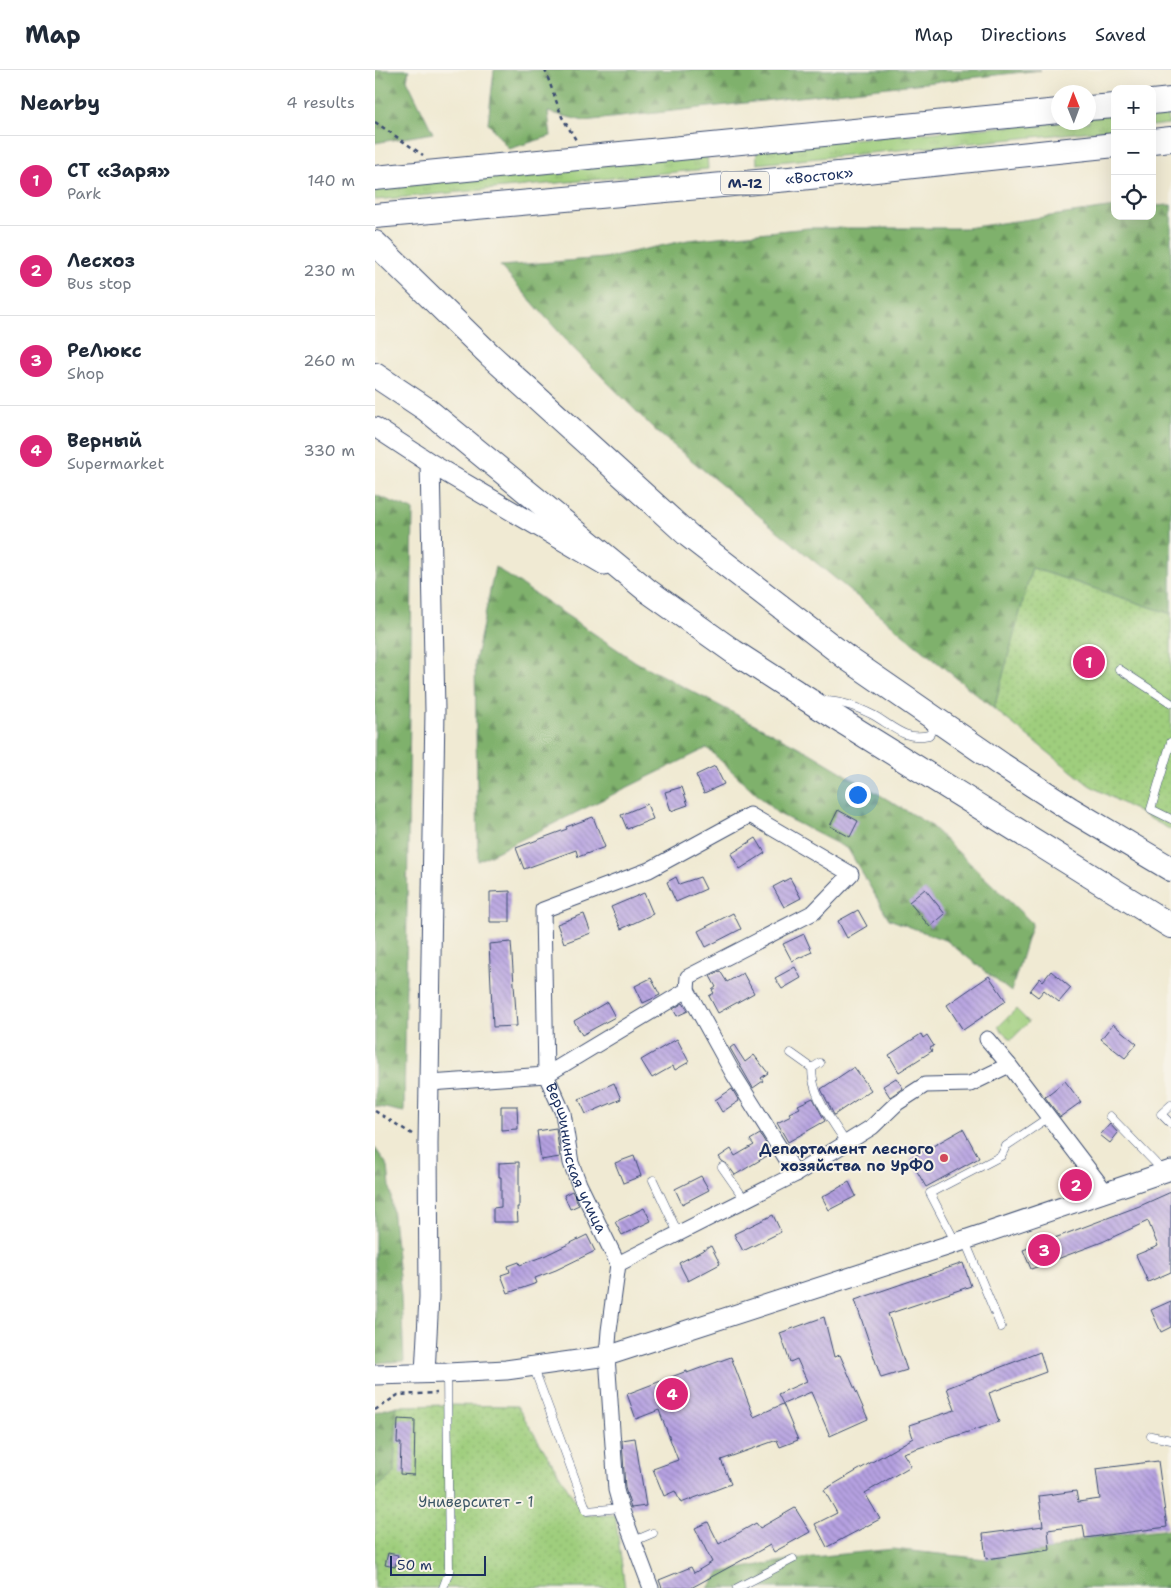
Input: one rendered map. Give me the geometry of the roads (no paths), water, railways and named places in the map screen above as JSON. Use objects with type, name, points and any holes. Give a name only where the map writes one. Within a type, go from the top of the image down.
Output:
[{"type":"main road","points":[[1156,102],[1171,100]]},
{"type":"main road","points":[[1096,107],[1111,106]]},
{"type":"main road","points":[[375,178],[1051,112]]},
{"type":"main road","points":[[1156,141],[1171,139]]},
{"type":"main road","name":"«Восток»","points":[[375,216],[800,178],[1111,145]]},
{"type":"main road","points":[[375,243],[490,356],[688,535],[847,658],[939,722],[1070,809],[1171,869]]},
{"type":"main road","points":[[375,375],[426,409],[648,591],[734,652],[1171,926]]},
{"type":"street","points":[[375,427],[430,463],[648,591]]},
{"type":"street","points":[[425,1373],[429,1297],[429,1083],[435,710],[430,463]]},
{"type":"street","name":"Вершининская улица","points":[[618,1264],[579,1184],[571,1163],[563,1113],[546,1075],[543,910],[649,870],[750,815],[851,874],[814,912],[688,977],[687,990]]},
{"type":"street","points":[[429,1083],[546,1075],[687,990],[734,1075],[796,1174]]},
{"type":"street","points":[[987,1040],[1009,1065],[1105,1191]]},
{"type":"street","points":[[651,1588],[616,1490],[607,1356],[618,1264],[796,1174],[872,1127],[897,1103],[925,1085],[970,1084],[1009,1065]]},
{"type":"street","points":[[375,1374],[506,1370],[607,1356],[961,1241],[1167,1171]]},
{"type":"street","points":[[640,1588],[643,1567]]},
{"type":"lane","points":[[1119,669],[1171,703]]},
{"type":"lane","points":[[816,705],[825,701],[840,703],[872,715],[904,735],[919,737],[929,735],[939,722]]},
{"type":"lane","points":[[1171,742],[1151,809],[1171,819]]},
{"type":"lane","points":[[791,1053],[812,1068]]},
{"type":"lane","points":[[812,1068],[820,1063]]},
{"type":"lane","points":[[812,1068],[812,1081],[816,1096],[846,1143]]},
{"type":"lane","points":[[1171,1105],[1161,1114],[1171,1124]]},
{"type":"lane","points":[[1110,1116],[1167,1171]]},
{"type":"lane","points":[[1001,1327],[961,1241],[930,1193],[1001,1156],[1006,1146],[1049,1117]]},
{"type":"lane","points":[[722,1167],[745,1200]]},
{"type":"lane","points":[[653,1180],[678,1233]]},
{"type":"lane","points":[[533,1366],[587,1511],[621,1508]]},
{"type":"lane","points":[[443,1588],[449,1572],[447,1373]]},
{"type":"lane","points":[[1151,1436],[1171,1440]]},
{"type":"lane","points":[[634,1541],[653,1533]]},
{"type":"lane","points":[[737,1588],[793,1559]]},
{"type":"place","name":"СТ «Заря»","points":[[1089,662]]},
{"type":"place","name":"Департамент лесного хозяйства по УрФО","points":[[944,1158]]},
{"type":"place","name":"Лесхоз","points":[[1076,1185]]},
{"type":"place","name":"РеЛюкс","points":[[1044,1250]]},
{"type":"place","name":"Верный","points":[[672,1394]]},
{"type":"park label","name":"Университет - 1","points":[[476,1502]]}]
